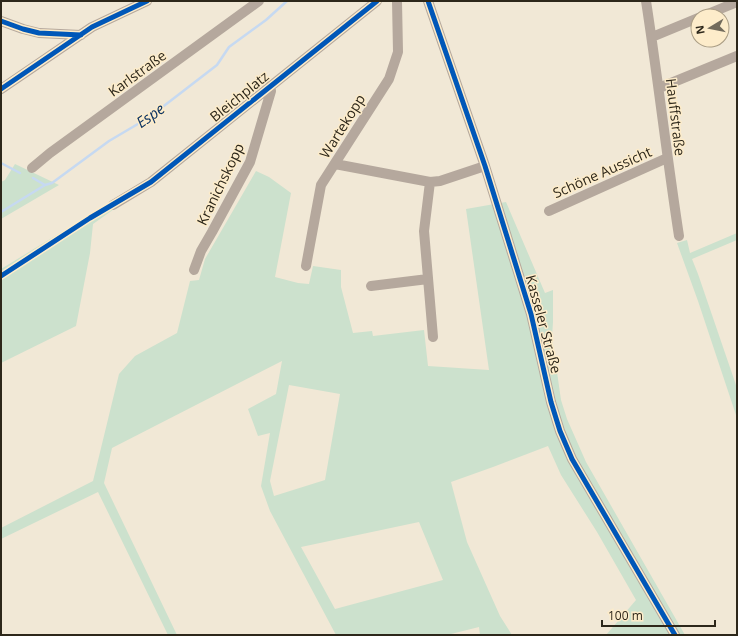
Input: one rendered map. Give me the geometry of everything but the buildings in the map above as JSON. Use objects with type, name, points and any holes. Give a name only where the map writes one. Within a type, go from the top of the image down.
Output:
[{"type":"street","points":[[1,89],[80,35],[105,20],[147,1]]},
{"type":"street","name":"Karlstraße","points":[[32,168],[50,153],[259,1]]},
{"type":"street","name":"Bleichplatz","points":[[113,205],[151,182],[377,1]]},
{"type":"street","name":"Wartekopp","points":[[306,266],[321,185],[389,79],[398,52],[397,1]]},
{"type":"street","name":"Kasseler Straße","points":[[428,1],[485,166],[531,314],[551,402],[560,431],[572,460],[675,635]]},
{"type":"street","name":"Hauffstraße","points":[[646,1],[679,236]]},
{"type":"street","points":[[722,8],[737,2]]},
{"type":"street","points":[[1,21],[39,33],[80,35]]},
{"type":"street","points":[[652,37],[690,21]]},
{"type":"street","points":[[659,88],[737,56]]},
{"type":"street","name":"Kranichskopp","points":[[194,270],[201,251],[250,162],[271,91],[270,86]]},
{"type":"street","name":"Schöne Aussicht","points":[[549,211],[667,158]]},
{"type":"street","points":[[335,164],[430,182],[440,181],[485,166]]},
{"type":"street","points":[[430,182],[424,231],[433,337]]},
{"type":"street","points":[[371,286],[428,279]]},
{"type":"green space","points":[[15,164],[59,185],[1,219],[1,182],[5,180]]},
{"type":"green space","points":[[256,171],[269,177],[291,193],[275,277],[298,283],[309,284],[313,266],[341,270],[341,287],[353,333],[372,331],[373,336],[424,330],[428,366],[489,370],[466,209],[506,202],[545,293],[553,290],[552,337],[561,400],[567,419],[586,462],[685,635],[606,635],[636,600],[597,532],[561,475],[548,446],[451,482],[467,542],[500,616],[512,635],[480,635],[479,627],[447,635],[336,635],[270,511],[261,486],[270,433],[258,436],[248,409],[276,394],[282,361],[112,448],[104,483],[177,635],[168,635],[98,492],[1,539],[1,528],[93,481],[119,374],[135,356],[177,333],[190,281],[199,280],[205,259]],"holes":[[[289,385],[340,394],[325,480],[274,496],[270,481]],[[419,522],[443,580],[335,609],[301,547]]]},
{"type":"green space","points":[[114,200],[117,207],[93,224],[90,253],[76,326],[1,363],[1,269]]},
{"type":"green space","points":[[737,233],[737,240],[692,259],[737,388],[737,418],[677,243],[687,240],[690,253]]},
{"type":"waterway","name":"Espe","points":[[1,212],[45,185],[52,183],[109,141],[148,118],[217,65],[229,47],[266,20],[287,1]]},
{"type":"waterway","points":[[1,163],[20,173]]},
{"type":"waterway","points":[[33,178],[45,185]]},
{"type":"cycle path","points":[[1,89],[92,27],[147,1]]},
{"type":"cycle path","points":[[1,276],[90,218],[151,182],[377,1]]},
{"type":"cycle path","points":[[428,1],[485,166],[531,314],[551,402],[560,431],[572,459],[675,635]]},
{"type":"cycle path","points":[[1,21],[39,33],[81,35]]}]
